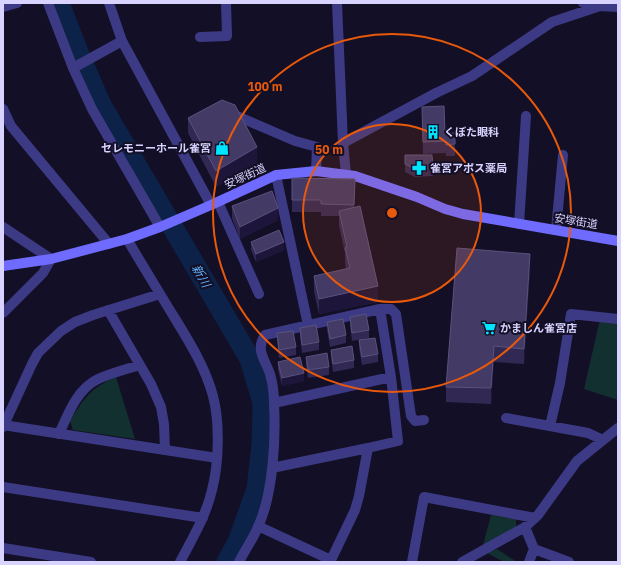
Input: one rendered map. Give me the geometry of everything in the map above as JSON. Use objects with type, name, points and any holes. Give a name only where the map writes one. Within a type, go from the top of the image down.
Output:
[{"type":"main road","name":"安塚街道","points":[[3,266],[52,259],[127,239],[214,204],[276,175],[316,171],[346,174],[368,180],[417,197],[445,209],[463,214],[618,240]]},
{"type":"street","points":[[3,7],[17,3]]},
{"type":"street","points":[[48,3],[92,109],[167,224]]},
{"type":"street","points":[[109,3],[122,41],[214,204],[259,294]]},
{"type":"street","points":[[200,37],[227,36],[226,3]]},
{"type":"street","points":[[337,3],[343,143],[346,174]]},
{"type":"street","points":[[583,3],[618,7]]},
{"type":"street","points":[[343,143],[436,92],[472,76],[552,22],[600,6]]},
{"type":"street","points":[[75,67],[122,41]]},
{"type":"street","points":[[3,109],[11,126],[109,244]]},
{"type":"street","points":[[237,116],[295,141],[317,147],[316,171]]},
{"type":"street","points":[[519,224],[526,116]]},
{"type":"street","points":[[556,230],[563,155]]},
{"type":"street","points":[[276,175],[308,325]]},
{"type":"street","points":[[3,226],[52,259],[43,273],[3,313]]},
{"type":"street","points":[[127,239],[189,341],[208,380],[214,397],[216,413],[217,458],[212,491],[203,518],[180,562]]},
{"type":"street","points":[[160,294],[108,310],[75,322],[61,330],[38,353],[3,426],[217,458]]},
{"type":"street","points":[[272,468],[398,441],[391,377],[380,309]]},
{"type":"street","points":[[239,562],[258,526],[267,498],[272,468],[275,427],[274,403],[270,375],[260,352],[261,342],[265,335],[380,309],[391,309],[396,314],[412,416],[415,421],[424,420]]},
{"type":"street","points":[[108,310],[151,384],[160,407],[164,424],[165,450]]},
{"type":"street","points":[[550,426],[560,384],[571,314],[618,319]]},
{"type":"street","points":[[59,434],[73,404],[84,390],[97,380],[140,365]]},
{"type":"street","points":[[274,403],[391,377]]},
{"type":"street","points":[[506,418],[588,433],[603,440]]},
{"type":"street","points":[[462,562],[525,527],[535,518],[577,461],[618,428]]},
{"type":"street","points":[[258,526],[332,561],[357,503],[368,448]]},
{"type":"street","points":[[3,487],[203,518]]},
{"type":"street","points":[[412,562],[424,496],[535,518]]},
{"type":"street","points":[[525,527],[534,550],[529,562]]},
{"type":"street","points":[[3,548],[91,562]]},
{"type":"street","points":[[534,550],[569,562]]},
{"type":"green space","points":[[600,319],[618,322],[618,400],[584,389]]},
{"type":"green space","points":[[116,377],[135,439],[73,430],[70,421],[79,406],[94,390]]},
{"type":"green space","points":[[491,515],[516,519],[516,527],[483,545]]},
{"type":"green space","points":[[497,549],[517,562],[504,562],[487,553]]},
{"type":"building","name":"セレモニーホール雀宮","points":[[222,100],[235,105],[257,147],[216,171],[188,118]]},
{"type":"building","points":[[444,106],[445,133],[455,133],[455,144],[446,145],[446,141],[423,142],[422,107]]},
{"type":"building","points":[[405,155],[432,155],[433,168],[415,169],[405,164]]},
{"type":"building","points":[[292,178],[355,179],[354,205],[321,204],[321,200],[292,200]]},
{"type":"building","points":[[272,191],[278,208],[240,227],[232,206]]},
{"type":"building","points":[[360,206],[378,286],[319,299],[314,276],[350,268],[339,211]]},
{"type":"building","points":[[279,230],[284,242],[256,254],[251,242]]},
{"type":"building","name":"かましん雀宮店","points":[[457,248],[530,254],[524,349],[494,346],[491,388],[446,387]]},
{"type":"building","points":[[366,314],[369,330],[352,333],[350,317]]},
{"type":"building","points":[[343,319],[346,335],[330,339],[327,322]]},
{"type":"building","points":[[316,325],[319,342],[302,345],[300,328]]},
{"type":"building","points":[[293,331],[296,347],[279,350],[277,333]]},
{"type":"building","points":[[375,338],[378,354],[362,357],[359,340]]},
{"type":"building","points":[[352,346],[354,360],[333,364],[331,350]]},
{"type":"building","points":[[327,353],[329,367],[308,370],[306,357]]},
{"type":"building","points":[[300,357],[304,373],[282,378],[278,362]]},
{"type":"waterway","name":"新川","points":[[59,3],[101,105],[250,359],[263,403],[262,444],[257,489],[238,542],[227,562]]},
{"type":"place","name":"くぼた眼科","points":[[433,132]]},
{"type":"place","name":"セレモニーホール雀宮","points":[[222,148]]},
{"type":"place","name":"雀宮アポス薬局","points":[[419,168]]},
{"type":"place","name":"かましん雀宮店","points":[[489,328]]}]
